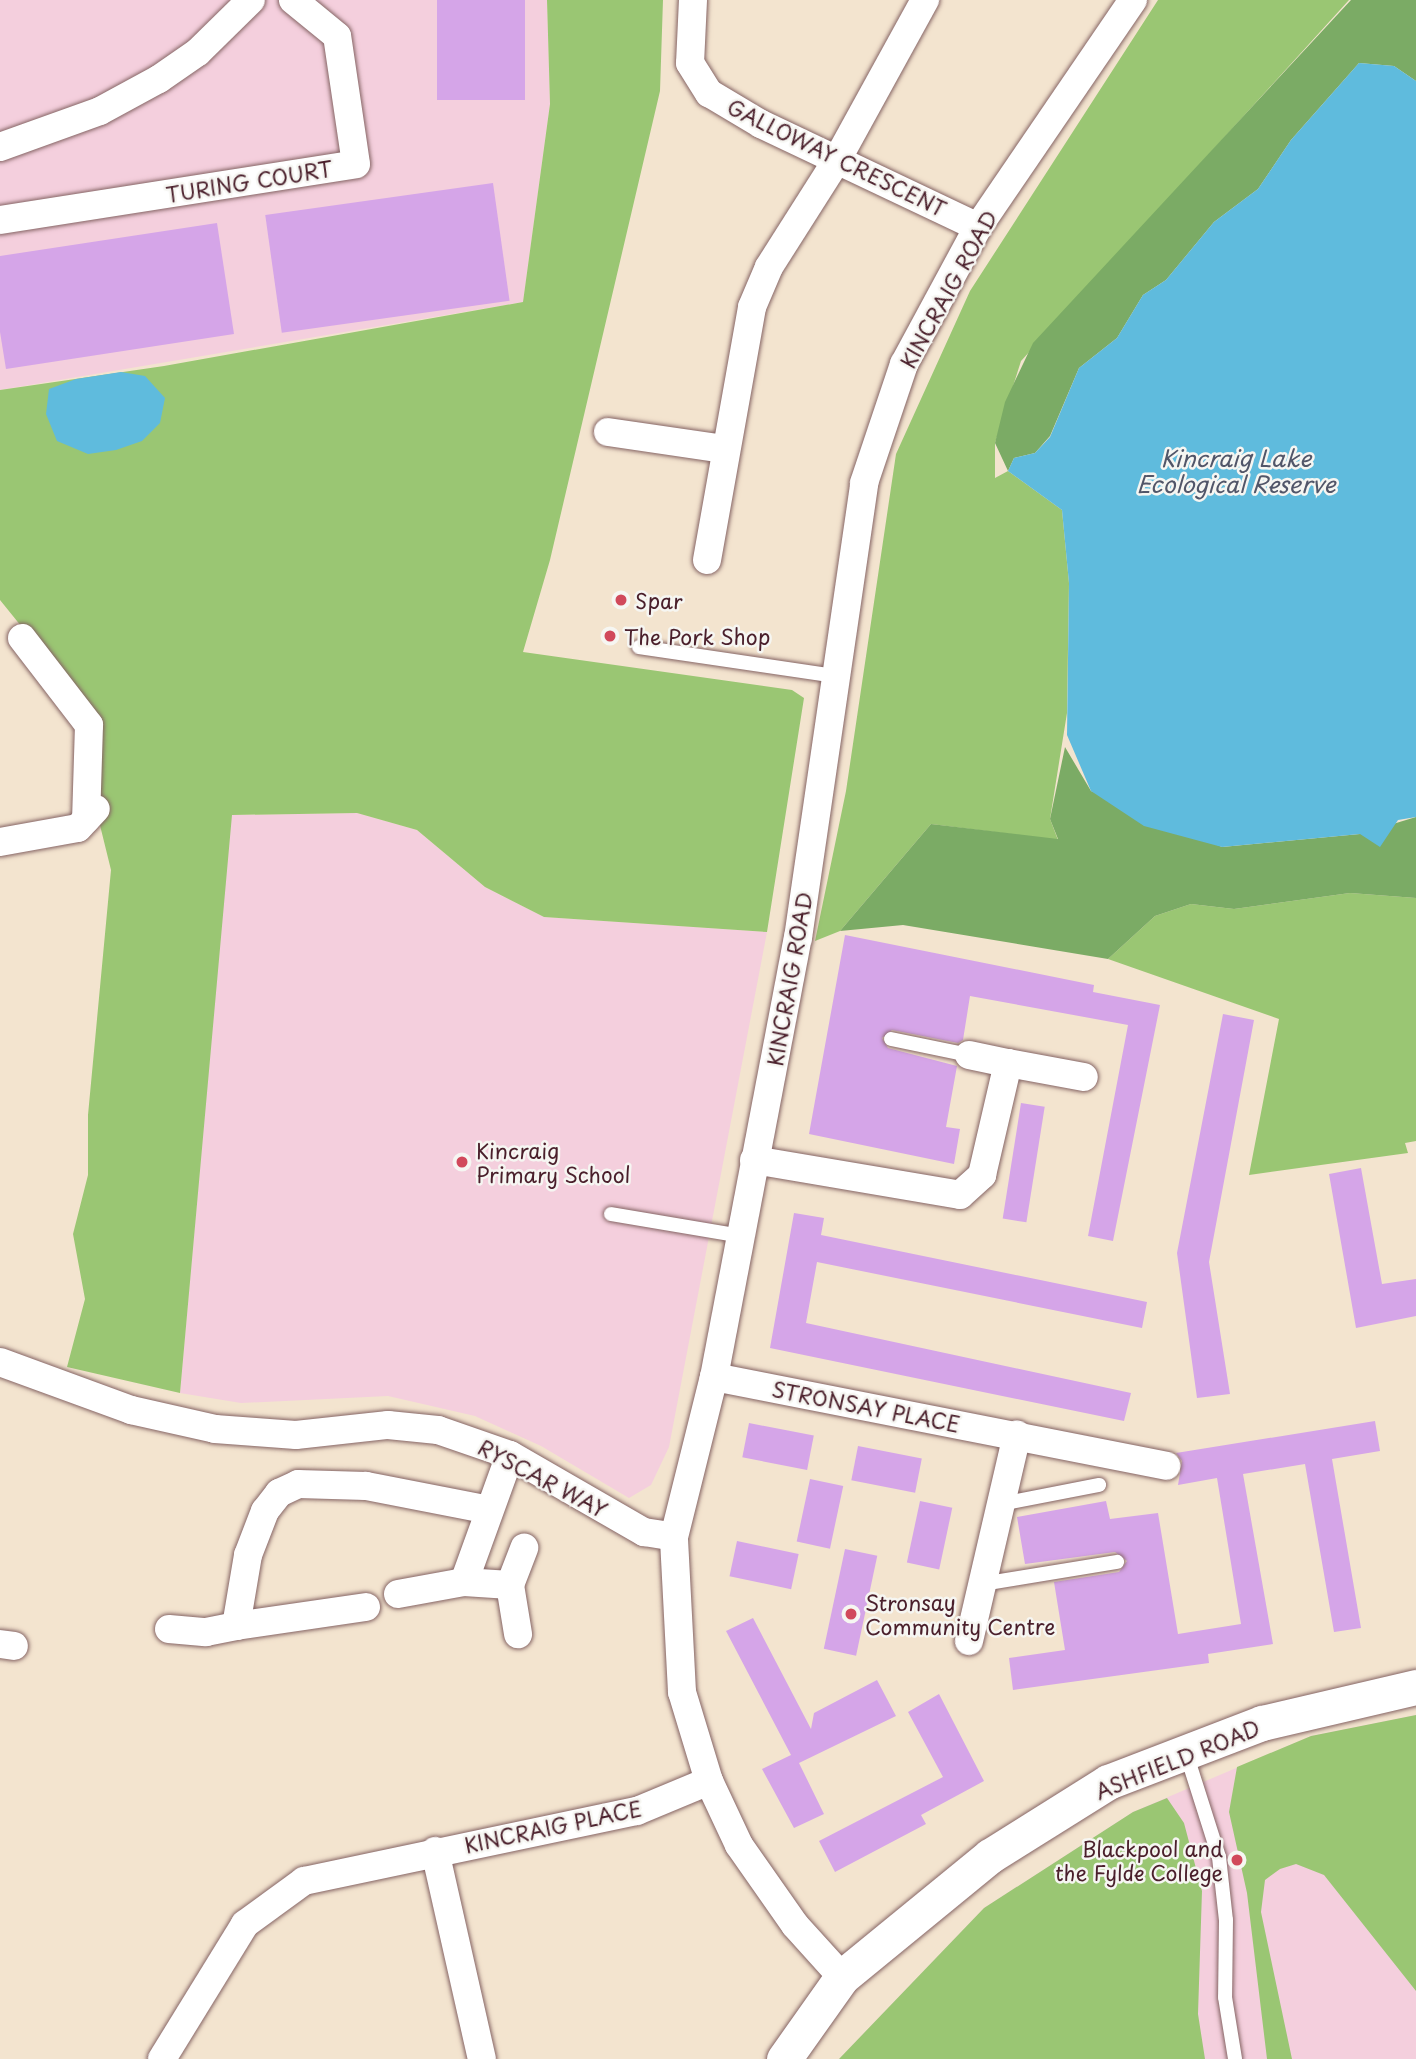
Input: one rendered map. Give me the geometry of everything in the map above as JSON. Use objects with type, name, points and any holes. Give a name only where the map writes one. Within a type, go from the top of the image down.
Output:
[{"type":"street","points":[[4,142],[100,111],[159,79],[198,52],[251,0]]},
{"type":"street","name":"TURING COURT","points":[[0,220],[356,164],[337,36],[293,0]]},
{"type":"street","name":"GALLOWAY CRESCENT","points":[[693,0],[690,62],[709,93],[761,124],[978,227]]},
{"type":"street","points":[[707,561],[752,307],[769,267],[837,160],[925,0]]},
{"type":"street","name":"KINCRAIG ROAD","points":[[842,1977],[795,1925],[739,1845],[709,1781],[682,1692],[674,1537],[714,1377],[798,939],[864,483],[904,364],[978,227],[1133,0]]},
{"type":"street","points":[[608,432],[725,449]]},
{"type":"street","points":[[0,842],[86,825],[89,725],[23,638]]},
{"type":"street","points":[[969,1055],[1084,1077]]},
{"type":"street","points":[[754,1160],[960,1195],[982,1175],[1008,1063]]},
{"type":"street","name":"RYSCAR WAY","points":[[0,1362],[131,1410],[215,1429],[296,1435],[388,1424],[438,1430],[510,1455],[644,1532],[674,1537]]},
{"type":"street","name":"STRONSAY PLACE","points":[[714,1377],[1166,1466]]},
{"type":"street","points":[[969,1641],[1017,1435]]},
{"type":"street","points":[[464,1582],[510,1455]]},
{"type":"street","points":[[236,1626],[248,1555],[265,1511],[279,1493],[298,1484],[366,1486],[489,1510]]},
{"type":"street","points":[[518,1634],[510,1585],[524,1548]]},
{"type":"street","points":[[398,1594],[464,1582],[510,1585]]},
{"type":"street","points":[[169,1629],[206,1632],[366,1607]]},
{"type":"street","name":"ASHFIELD ROAD","points":[[784,2059],[842,1977],[990,1856],[1108,1782],[1262,1723],[1416,1687]]},
{"type":"street","name":"KINCRAIG PLACE","points":[[162,2059],[245,1924],[264,1906],[304,1881],[435,1851],[637,1811],[709,1781]]},
{"type":"street","name":"KINCRAIG PLACE","points":[[435,1851],[482,2059]]},
{"type":"lane","points":[[639,648],[836,676]]},
{"type":"lane","points":[[891,1039],[969,1055]]},
{"type":"lane","points":[[611,1214],[741,1236]]},
{"type":"lane","points":[[1001,1504],[1100,1485]]},
{"type":"lane","points":[[982,1584],[1117,1562]]},
{"type":"lane","points":[[1186,1754],[1219,1857],[1226,1920],[1225,1997],[1236,2059]]},
{"type":"shaded area","points":[[0,0],[547,0],[550,104],[523,302],[0,390]]},
{"type":"shaded area","name":"Kincraig Primary School","points":[[357,813],[417,830],[485,887],[544,917],[767,932],[669,1447],[651,1485],[629,1498],[541,1446],[475,1416],[388,1396],[241,1403],[180,1393],[231,815]]},
{"type":"shaded area","name":"Blackpool and the Fylde College","points":[[1416,1715],[1416,2059],[839,2059],[984,1908],[1133,1812],[1311,1736]]},
{"type":"green space","points":[[547,0],[663,0],[660,91],[550,560],[523,652],[792,690],[804,698],[767,932],[544,917],[485,887],[417,830],[357,813],[232,815],[180,1393],[67,1367],[85,1299],[73,1234],[88,1175],[88,1115],[111,870],[96,809],[102,726],[0,600],[0,390],[164,366],[523,302],[550,104]]},
{"type":"green space","points":[[1158,0],[1349,0],[1021,361],[995,443],[995,478],[1008,471],[1062,510],[1069,583],[1067,713],[1050,819],[1058,840],[931,824],[840,931],[815,941],[846,791],[896,454],[970,291]]},
{"type":"green space","points":[[1351,0],[1416,0],[1416,81],[1394,66],[1359,63],[1291,140],[1258,189],[1214,222],[1166,280],[1143,295],[1117,338],[1079,368],[1050,436],[1035,453],[1014,458],[1008,471],[995,443],[1005,402],[1033,343]]},
{"type":"green space","points":[[1065,747],[1091,791],[1222,847],[1360,834],[1416,817],[1416,898],[1350,893],[1234,909],[1191,904],[1155,916],[1108,959],[903,925],[840,931],[931,824],[1058,839],[1050,819]]},
{"type":"green space","points":[[1350,893],[1416,898],[1416,1141],[1405,1143],[1408,1153],[1249,1175],[1279,1019],[1108,959],[1155,916],[1191,904],[1234,909]]},
{"type":"green space","points":[[1416,1715],[1416,1991],[1324,1875],[1296,1864],[1280,1869],[1265,1880],[1261,1912],[1292,2059],[1267,2059],[1247,1893],[1229,1812],[1237,1767],[1311,1736]]},
{"type":"green space","points":[[1167,1798],[1184,1823],[1202,1891],[1198,2014],[1205,2059],[839,2059],[984,1908],[1133,1812]]},
{"type":"water","name":"Kincraig Lake Ecological Reserve","points":[[1359,63],[1394,66],[1416,81],[1416,817],[1398,820],[1380,847],[1360,834],[1222,847],[1144,826],[1091,791],[1067,735],[1069,583],[1062,510],[1008,471],[1014,458],[1035,453],[1050,437],[1079,368],[1117,338],[1143,295],[1166,280],[1214,222],[1258,189],[1291,140]]},
{"type":"water","points":[[121,372],[145,376],[165,398],[160,423],[142,441],[116,450],[88,454],[57,441],[46,414],[49,389],[76,379]]},
{"type":"building","points":[[437,0],[525,0],[525,100],[437,100]]},
{"type":"building","points":[[493,183],[510,301],[282,333],[265,215]]},
{"type":"building","points":[[217,223],[234,334],[6,369],[0,332],[0,256]]},
{"type":"building","points":[[845,935],[1094,985],[1093,992],[1160,1005],[1113,1241],[1088,1236],[1128,1025],[970,996],[963,1040],[958,1043],[892,1030],[882,1038],[888,1048],[957,1066],[946,1127],[960,1129],[954,1164],[809,1134]]},
{"type":"building","points":[[1223,1014],[1254,1020],[1209,1262],[1230,1394],[1197,1398],[1177,1253]]},
{"type":"building","points":[[1021,1103],[1045,1107],[1026,1222],[1003,1219]]},
{"type":"building","points":[[1361,1168],[1382,1284],[1416,1279],[1416,1316],[1356,1328],[1329,1174]]},
{"type":"building","points":[[794,1213],[824,1218],[821,1235],[1147,1302],[1142,1328],[817,1262],[806,1323],[1131,1393],[1124,1421],[770,1348]]},
{"type":"building","points":[[1375,1421],[1380,1451],[1332,1459],[1361,1628],[1334,1632],[1305,1464],[1243,1474],[1273,1644],[1208,1654],[1209,1663],[1013,1690],[1009,1658],[1065,1650],[1054,1582],[1119,1572],[1127,1561],[1115,1552],[1025,1564],[1017,1517],[1106,1501],[1110,1519],[1158,1513],[1178,1634],[1241,1624],[1217,1478],[1178,1485],[1182,1461],[1176,1453]]},
{"type":"building","points":[[749,1423],[814,1436],[807,1470],[742,1457]]},
{"type":"building","points":[[858,1446],[922,1458],[915,1493],[851,1480]]},
{"type":"building","points":[[810,1479],[843,1486],[830,1549],[797,1542]]},
{"type":"building","points":[[920,1501],[952,1508],[939,1569],[907,1563]]},
{"type":"building","points":[[737,1541],[799,1554],[791,1589],[730,1576]]},
{"type":"building","points":[[845,1549],[877,1556],[856,1656],[824,1649]]},
{"type":"building","points":[[753,1618],[811,1729],[814,1713],[877,1680],[896,1716],[799,1763],[824,1814],[794,1828],[762,1769],[791,1755],[726,1631]]},
{"type":"building","points":[[939,1694],[984,1781],[921,1815],[926,1824],[835,1872],[819,1841],[943,1777],[908,1712]]},
{"type":"place","name":"Spar","points":[[621,600]]},
{"type":"place","name":"The Pork Shop","points":[[610,636]]},
{"type":"place","name":"Kincraig Primary School","points":[[462,1162]]},
{"type":"place","name":"Stronsay Community Centre","points":[[851,1614]]},
{"type":"place","name":"Blackpool and the Fylde College","points":[[1237,1860]]}]
